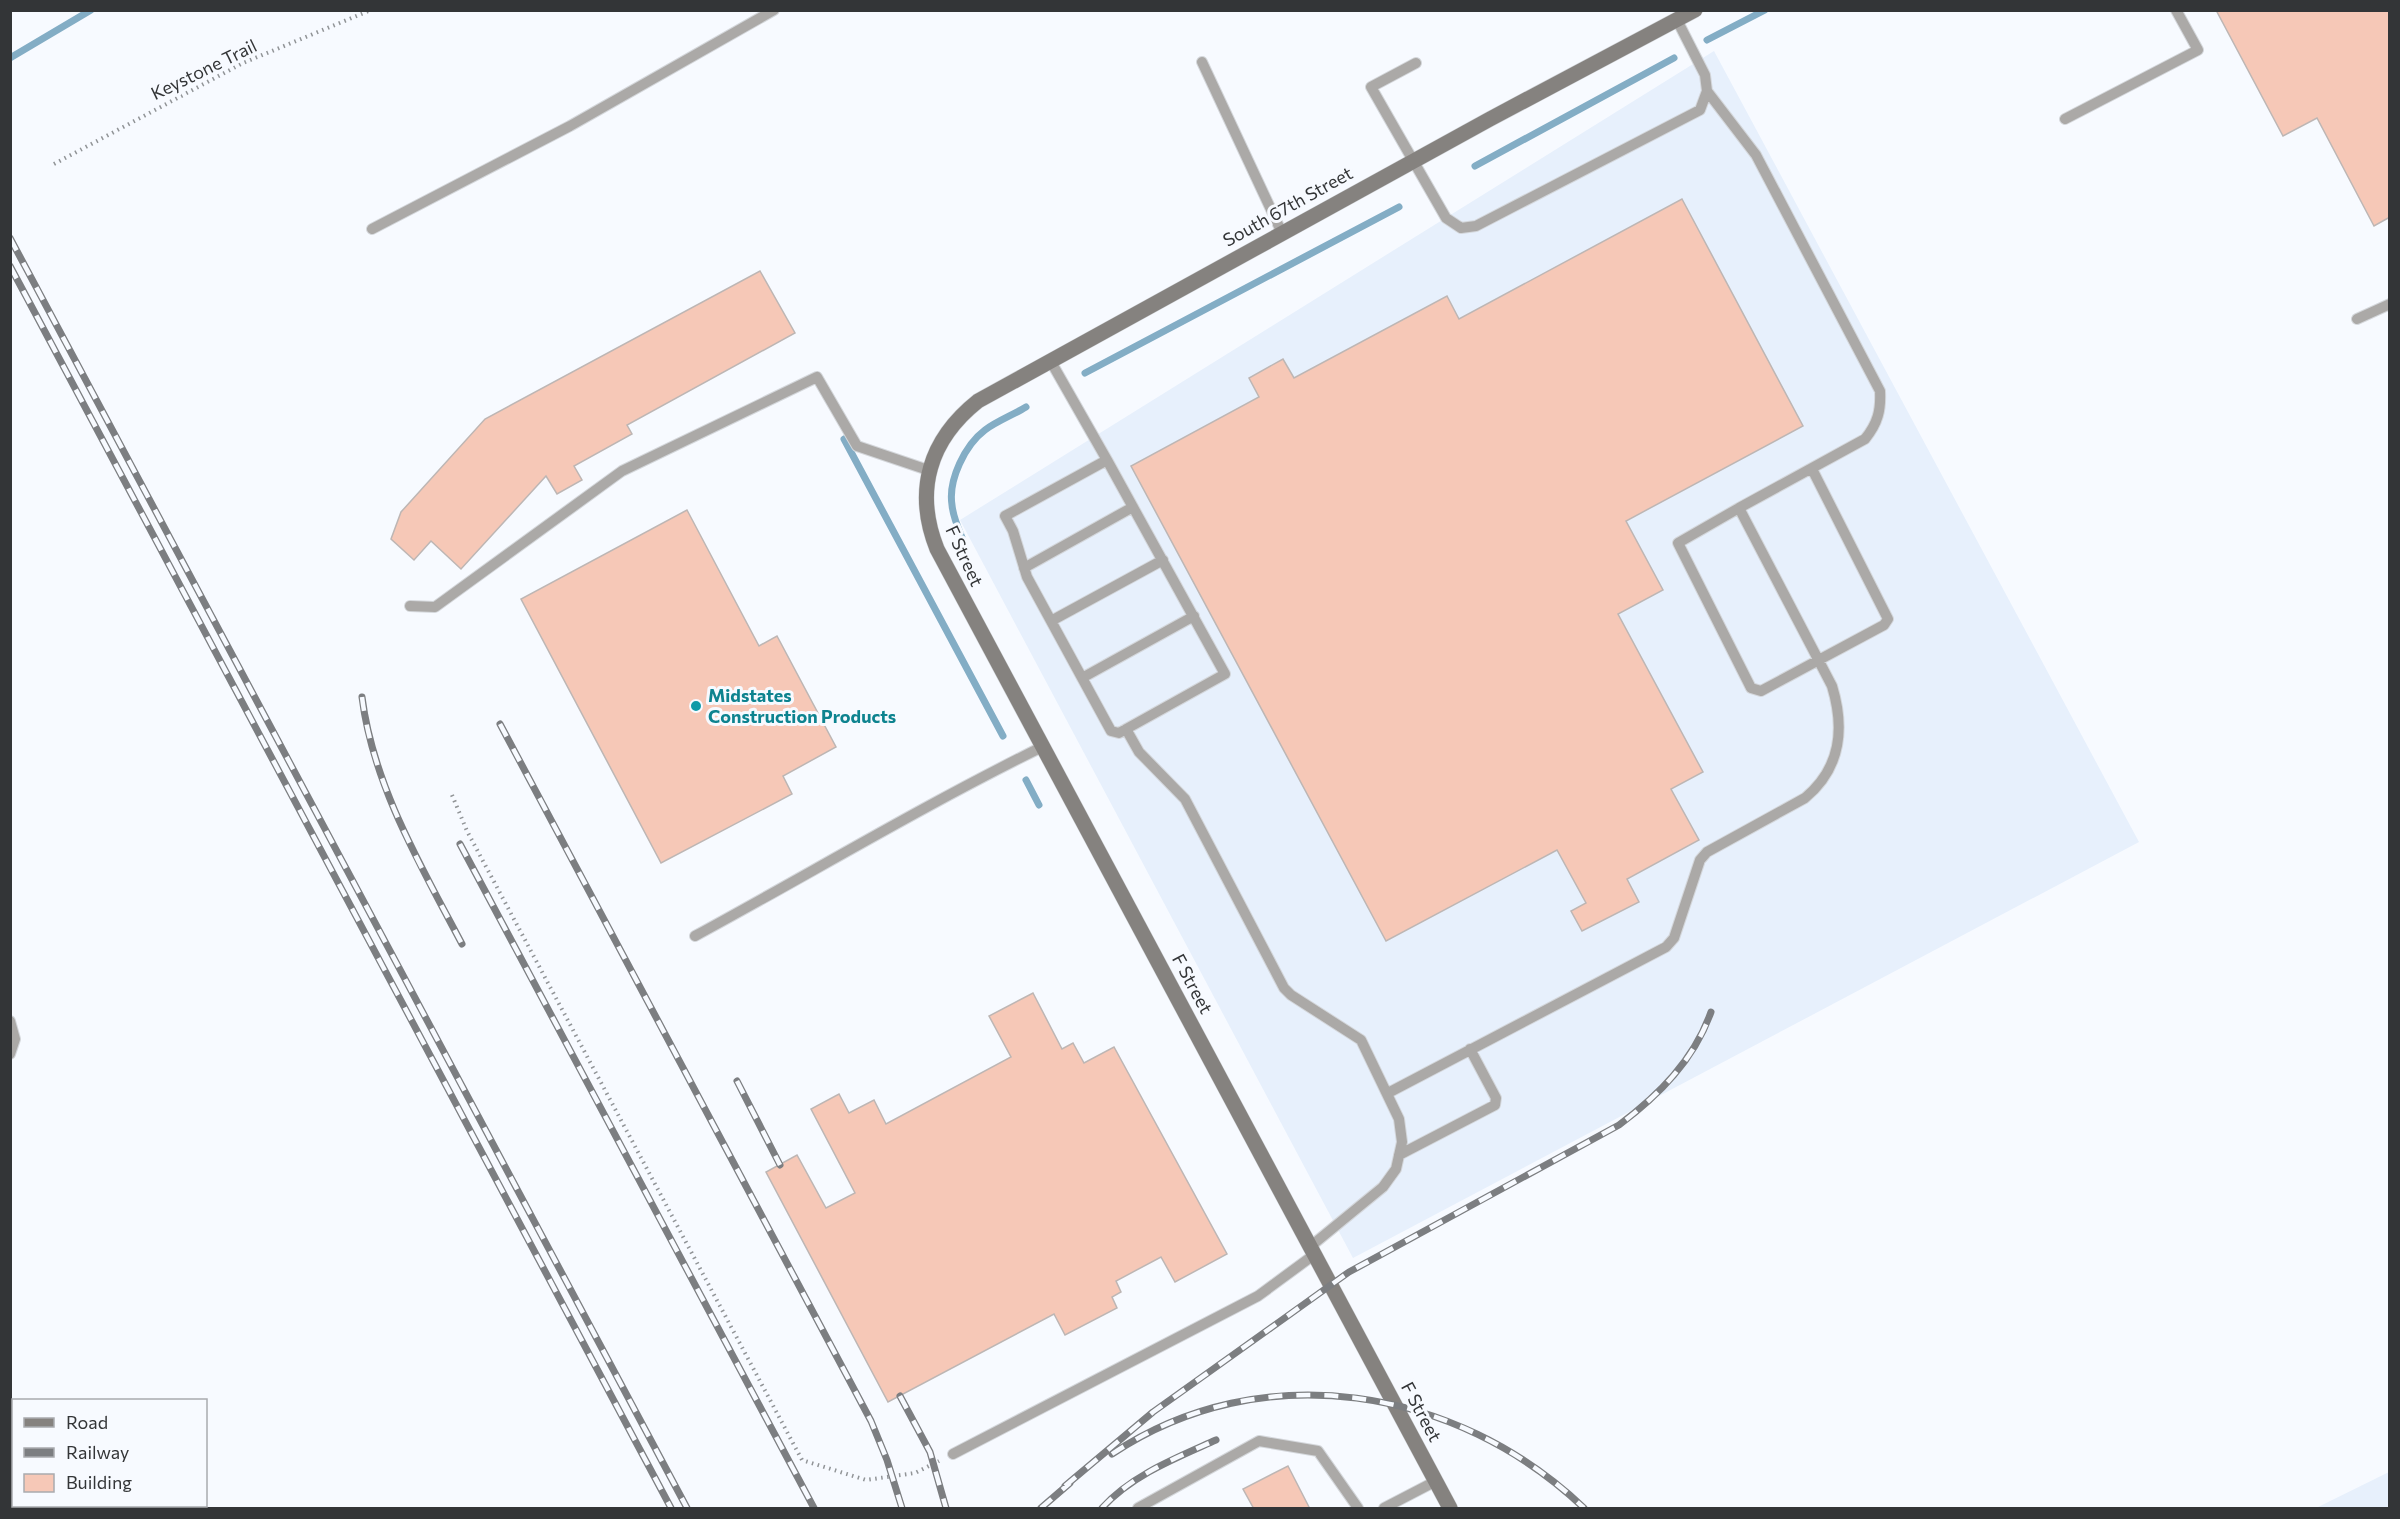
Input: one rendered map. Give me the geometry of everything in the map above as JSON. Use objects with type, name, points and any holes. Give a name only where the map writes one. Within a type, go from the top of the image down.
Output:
[{"type":"street","name":"South 67th Street","points":[[928,470],[942,440],[960,415],[978,400],[1695,10]]},
{"type":"street","name":"F Street","points":[[928,470],[927,516],[937,549],[1450,1509]]},
{"type":"lane","points":[[372,229],[570,126],[774,10]]},
{"type":"lane","points":[[2065,119],[2198,50],[2176,10]]},
{"type":"lane","points":[[1416,63],[1371,87],[1446,218],[1461,228],[1476,226],[1700,110],[1707,92],[1705,75],[1677,20]]},
{"type":"lane","points":[[1202,62],[1282,233]]},
{"type":"lane","points":[[1707,92],[1756,155],[1880,391],[1881,407],[1875,426],[1865,439],[1681,539],[1678,543],[1751,688],[1761,691],[1884,625],[1888,619],[1812,469]]},
{"type":"lane","points":[[2357,319],[2390,304]]},
{"type":"lane","points":[[1050,360],[1107,460],[1163,560],[1225,674],[1119,733],[1111,731],[1051,621],[1024,568],[1013,531],[1005,516],[1107,460]]},
{"type":"lane","points":[[410,606],[435,607],[622,471],[817,377],[857,446],[928,470]]},
{"type":"lane","points":[[1024,568],[1133,507]]},
{"type":"lane","points":[[1388,1093],[1666,947],[1674,938],[1700,860],[1707,852],[1805,798],[1819,786],[1832,766],[1838,738],[1838,707],[1832,686],[1739,508]]},
{"type":"lane","points":[[1051,621],[1163,560]]},
{"type":"lane","points":[[1082,678],[1194,616]]},
{"type":"lane","points":[[953,1454],[1258,1296],[1383,1187],[1396,1168],[1402,1142],[1399,1119],[1361,1040],[1291,995],[1284,988],[1185,799],[1139,752],[1126,729]]},
{"type":"lane","points":[[695,936],[839,858],[964,785],[1042,747]]},
{"type":"lane","points":[[10,1021],[15,1039],[10,1054]]},
{"type":"lane","points":[[1399,1155],[1495,1105],[1496,1098],[1470,1050]]},
{"type":"lane","points":[[1138,1509],[1259,1441],[1318,1451],[1358,1509]]},
{"type":"lane","points":[[1384,1509],[1436,1481]]},
{"type":"path","name":"Keystone Trail","points":[[54,164],[243,63],[371,10]]},
{"type":"path","points":[[452,795],[467,831],[802,1460],[866,1480],[915,1473],[953,1454]]},
{"type":"shaded area","points":[[1714,51],[2139,842],[1353,1258],[960,520]]},
{"type":"shaded area","points":[[2389,1472],[2389,1508],[2316,1508]]},
{"type":"building","points":[[2216,10],[2390,10],[2390,217],[2374,226],[2317,118],[2283,136]]},
{"type":"building","points":[[1682,199],[1803,426],[1626,521],[1663,590],[1618,614],[1703,772],[1671,789],[1699,840],[1627,879],[1639,902],[1582,931],[1571,911],[1586,903],[1557,850],[1386,941],[1131,466],[1259,397],[1249,378],[1283,359],[1294,378],[1447,296],[1459,319]]},
{"type":"building","points":[[760,271],[795,333],[627,425],[632,434],[574,466],[582,480],[557,494],[546,476],[461,569],[431,541],[414,560],[391,539],[401,512],[485,419]]},
{"type":"building","name":"Midstates Construction Products","points":[[687,510],[759,646],[777,636],[836,747],[783,776],[792,794],[661,863],[521,599]]},
{"type":"building","points":[[1033,993],[1062,1049],[1073,1043],[1084,1063],[1114,1047],[1227,1254],[1175,1282],[1161,1257],[1116,1281],[1121,1292],[1112,1297],[1117,1308],[1065,1335],[1054,1314],[888,1402],[766,1172],[797,1155],[826,1208],[855,1193],[811,1109],[839,1094],[849,1113],[874,1100],[886,1124],[1011,1057],[989,1016]]},
{"type":"building","points":[[1288,1466],[1310,1509],[1254,1509],[1243,1489]]},
{"type":"waterway","points":[[10,58],[91,10]]},
{"type":"waterway","points":[[1707,40],[1765,10]]},
{"type":"waterway","points":[[1475,166],[1674,58]]},
{"type":"waterway","points":[[1085,373],[1399,207]]},
{"type":"waterway","points":[[963,540],[953,514],[951,495],[955,474],[971,445],[985,430],[1026,407]]},
{"type":"waterway","points":[[844,439],[1003,736]]},
{"type":"waterway","points":[[1026,780],[1039,805]]},
{"type":"railway","points":[[10,238],[687,1508]]},
{"type":"railway","points":[[10,266],[671,1508]]},
{"type":"railway","points":[[362,697],[376,762],[388,793],[415,855],[462,944]]},
{"type":"railway","points":[[500,724],[871,1421],[887,1460],[902,1508]]},
{"type":"railway","points":[[460,844],[814,1508]]},
{"type":"railway","points":[[1065,1486],[1153,1412],[1349,1272],[1619,1125],[1674,1075],[1695,1046],[1711,1012]]},
{"type":"railway","points":[[737,1081],[780,1165]]},
{"type":"railway","points":[[1112,1454],[1170,1423],[1231,1403],[1294,1395],[1357,1398],[1418,1411],[1478,1434],[1533,1467],[1584,1508]]},
{"type":"railway","points":[[900,1396],[930,1452],[946,1508]]},
{"type":"railway","points":[[1102,1508],[1114,1496],[1141,1477],[1216,1440]]},
{"type":"railway","points":[[1041,1508],[1070,1483]]},
{"type":"place","name":"Midstates Construction Products","points":[[696,706]]}]
